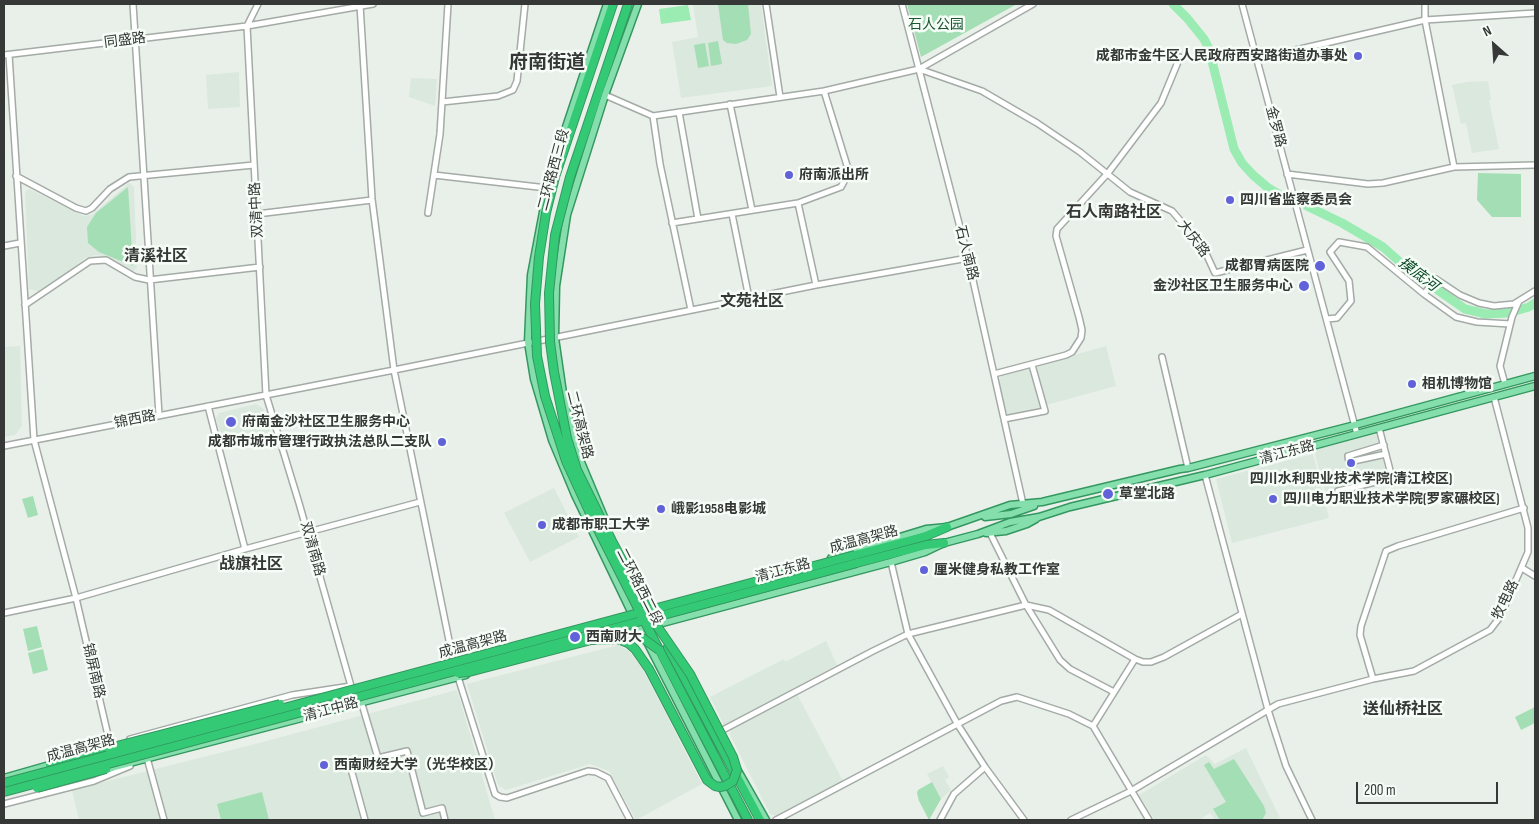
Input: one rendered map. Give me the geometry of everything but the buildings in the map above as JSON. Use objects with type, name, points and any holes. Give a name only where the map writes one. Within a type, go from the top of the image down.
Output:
[{"type":"highway","name":"二环高架路","points":[[612,4],[552,188],[538,258],[535,304],[536,337],[545,396],[566,461],[594,522],[748,820]]},
{"type":"highway","name":"二环高架路","points":[[628,4],[570,177],[555,235],[549,293],[549,323],[554,372],[562,421],[578,470],[760,820]]},
{"type":"highway","points":[[622,24],[632,4]]},
{"type":"highway","name":"成温高架路","points":[[4,792],[146,757],[856,559],[926,536],[947,527]]},
{"type":"highway","name":"成温高架路","points":[[4,783],[331,694],[856,559],[944,543]]},
{"type":"highway","points":[[592,640],[618,639],[635,649],[649,669],[707,780],[714,786],[725,786],[735,778],[736,764],[690,674],[658,625]]},
{"type":"highway","points":[[442,674],[470,672],[620,633],[642,637],[659,650]]},
{"type":"highway","points":[[50,765],[109,746],[260,708],[331,694]]},
{"type":"highway","points":[[4,796],[87,776],[146,757]]},
{"type":"main road","name":"二环路西三段","points":[[528,342],[531,275],[550,175],[607,4]]},
{"type":"main road","name":"二环路西三段","points":[[554,338],[556,286],[567,215],[605,95],[638,4]]},
{"type":"main road","name":"二环路西二段","points":[[554,338],[564,400],[578,455],[605,519],[658,625],[716,734],[766,820]]},
{"type":"main road","name":"二环路西二段","points":[[528,342],[534,379],[552,440],[575,495],[632,614],[738,820]]},
{"type":"main road","name":"清江东路","points":[[650,608],[842,555],[926,529],[947,527],[1010,506],[1042,502],[1180,468],[1188,468],[1535,376]]},
{"type":"main road","name":"清江东路","points":[[658,625],[891,562],[1010,522],[1039,517],[1070,507],[1205,474],[1535,386]]},
{"type":"main road","name":"清江东路","points":[[973,519],[1012,514],[1042,502]]},
{"type":"main road","name":"清江东路","points":[[978,534],[1006,531],[1027,524],[1039,517]]},
{"type":"main road","name":"清江中路","points":[[4,778],[50,765],[113,751],[351,686],[650,608]]},
{"type":"main road","name":"清江中路","points":[[146,757],[658,625]]},
{"type":"street","points":[[133,4],[159,415]]},
{"type":"street","points":[[247,26],[258,4]]},
{"type":"street","name":"同盛路","points":[[6,55],[247,26],[373,4]]},
{"type":"street","points":[[428,213],[440,134],[448,4]]},
{"type":"street","points":[[442,102],[498,96],[514,90],[517,81],[525,4]]},
{"type":"street","points":[[766,4],[780,97]]},
{"type":"street","name":"石人南路","points":[[902,4],[968,258],[1023,504]]},
{"type":"street","points":[[605,95],[653,116],[824,91],[919,69],[1033,4]]},
{"type":"street","name":"金罗路","points":[[1242,4],[1307,250]]},
{"type":"street","points":[[1425,4],[1425,20],[1454,167]]},
{"type":"street","points":[[360,5],[372,200],[394,370],[453,660]]},
{"type":"street","points":[[1257,59],[1425,20],[1535,13]]},
{"type":"street","name":"双清中路","points":[[247,26],[266,395]]},
{"type":"street","name":"锦屏南路","points":[[6,55],[34,440],[76,598],[109,746]]},
{"type":"street","points":[[994,374],[1066,355],[1072,352],[1082,338],[1079,317],[1056,236],[1058,229],[1108,173],[1162,103],[1180,57]]},
{"type":"street","name":"大庆路","points":[[919,69],[982,92],[1037,123],[1108,173],[1130,192],[1172,211],[1202,246],[1215,273],[1307,250]]},
{"type":"street","points":[[672,223],[798,202],[841,187],[850,172],[824,91]]},
{"type":"street","points":[[730,104],[752,210]]},
{"type":"street","points":[[678,112],[698,219]]},
{"type":"street","points":[[653,116],[672,223],[691,310]]},
{"type":"street","points":[[16,176],[76,208],[86,211],[92,208],[110,189],[129,177],[254,165]]},
{"type":"street","points":[[1287,174],[1368,184],[1383,183],[1454,167],[1535,165]]},
{"type":"street","points":[[434,175],[547,188]]},
{"type":"street","points":[[257,214],[372,200]]},
{"type":"street","points":[[798,202],[816,285]]},
{"type":"street","points":[[732,214],[750,298]]},
{"type":"street","points":[[1327,319],[1337,318],[1351,301],[1350,281],[1330,252],[1339,242],[1367,247],[1456,317],[1477,322],[1510,324]]},
{"type":"street","points":[[4,246],[20,243]]},
{"type":"street","points":[[1307,250],[1357,434]]},
{"type":"street","name":"锦西路","points":[[4,446],[816,285],[968,258]]},
{"type":"street","points":[[25,305],[90,261],[106,260],[135,277],[149,280],[260,267]]},
{"type":"street","points":[[1426,292],[1436,279],[1460,295],[1479,303],[1494,306],[1519,303]]},
{"type":"street","points":[[1505,384],[1500,366],[1512,317],[1519,303],[1535,291]]},
{"type":"street","points":[[1162,357],[1188,468]]},
{"type":"street","points":[[1004,419],[1045,411],[1032,364]]},
{"type":"street","name":"双清南路","points":[[266,395],[351,686],[362,702],[378,758]]},
{"type":"street","name":"牧电路","points":[[1072,820],[1131,791],[1278,704],[1373,679],[1414,671],[1490,630],[1500,617],[1528,552],[1528,528],[1524,508],[1494,397]]},
{"type":"street","points":[[208,406],[245,549]]},
{"type":"street","points":[[1338,491],[1392,478],[1379,428]]},
{"type":"street","points":[[1384,445],[1348,456],[1349,462],[1386,454]]},
{"type":"street","points":[[1205,474],[1268,710],[1286,766],[1312,820]]},
{"type":"street","points":[[4,613],[76,598],[245,549],[420,502]]},
{"type":"street","points":[[1373,679],[1360,635],[1361,626],[1386,552],[1398,546],[1524,508]]},
{"type":"street","points":[[990,533],[1026,605],[1060,660],[1070,669],[1114,692]]},
{"type":"street","points":[[891,562],[908,634],[958,725],[985,767],[1024,820]]},
{"type":"street","points":[[1522,568],[1535,576]]},
{"type":"street","points":[[716,734],[908,634],[1026,605],[1049,610],[1143,662],[1151,662],[1164,657],[1242,614]]},
{"type":"street","points":[[1093,726],[1135,659]]},
{"type":"street","points":[[458,676],[495,794],[507,798],[588,771],[596,772],[608,778],[630,820]]},
{"type":"street","name":"清江中路","points":[[109,746],[292,695],[351,686]]},
{"type":"street","points":[[776,820],[1000,701],[1017,697],[1069,714],[1093,726],[1149,820]]},
{"type":"street","points":[[365,820],[352,768],[378,758],[407,751],[423,813],[442,808],[445,820]]},
{"type":"street","points":[[4,804],[94,781],[146,757],[164,820]]},
{"type":"street","points":[[940,820],[954,794],[963,784],[985,767]]},
{"type":"shaded area","points":[[693,4],[761,4],[772,86],[681,98],[672,42],[698,37]]},
{"type":"shaded area","points":[[688,5],[691,20],[661,24],[659,9]]},
{"type":"shaded area","points":[[239,72],[240,107],[208,109],[206,75]]},
{"type":"shaded area","points":[[411,78],[437,79],[435,106],[409,97]]},
{"type":"shaded area","points":[[1488,81],[1491,100],[1489,101],[1499,149],[1472,153],[1466,123],[1461,124],[1452,85]]},
{"type":"shaded area","points":[[129,183],[134,187],[137,268],[133,271],[103,256],[96,255],[85,258],[39,291],[29,289],[25,192],[29,189],[84,216],[92,215]]},
{"type":"shaded area","points":[[20,346],[22,426],[15,435],[4,437],[4,347]]},
{"type":"shaded area","points":[[1106,346],[1116,386],[1046,405],[1035,368],[1039,365]]},
{"type":"shaded area","points":[[1025,368],[1031,370],[1041,409],[1010,416],[1006,412],[999,380],[1002,375]]},
{"type":"shaded area","points":[[256,404],[264,409],[270,433],[223,444],[216,418],[219,413]]},
{"type":"shaded area","name":"四川水利职业技术学院(清江校区)","points":[[1376,434],[1387,475],[1325,491],[1314,450]]},
{"type":"shaded area","name":"四川电力职业技术学院(罗家碾校区)","points":[[1313,454],[1329,518],[1232,543],[1216,479]]},
{"type":"shaded area","name":"成都市职工大学","points":[[554,488],[579,537],[530,562],[504,513]]},
{"type":"shaded area","points":[[826,641],[837,665],[724,725],[710,697],[784,659],[785,662]]},
{"type":"shaded area","points":[[618,645],[629,651],[642,668],[702,784],[636,820],[609,771],[590,764],[506,790],[498,785],[467,684]]},
{"type":"shaded area","name":"西南财经大学（光华校区）","points":[[457,690],[495,820],[79,820],[72,790],[259,743]]},
{"type":"shaded area","points":[[797,694],[843,781],[776,816],[770,814],[730,735],[731,728]]},
{"type":"shaded area","points":[[1246,748],[1280,818],[1277,820],[1215,820],[1210,813],[1199,820],[1155,820],[1139,795],[1206,755],[1215,764]]},
{"type":"shaded area","points":[[943,766],[949,777],[945,780],[951,790],[941,799],[927,774]]},
{"type":"green space","points":[[718,4],[748,4],[751,34],[747,40],[736,44],[727,43],[723,40]]},
{"type":"green space","name":"石人公园","points":[[907,4],[1017,4],[921,57]]},
{"type":"green space","points":[[718,41],[722,64],[711,66],[708,43]]},
{"type":"green space","points":[[705,43],[709,66],[698,68],[694,45]]},
{"type":"green space","points":[[1478,173],[1521,174],[1521,217],[1492,217],[1477,200]]},
{"type":"green space","points":[[128,187],[133,266],[99,252],[88,243],[87,227],[96,213]]},
{"type":"green space","points":[[33,496],[38,515],[28,518],[22,499]]},
{"type":"green space","points":[[37,626],[42,647],[28,651],[23,629]]},
{"type":"green space","points":[[43,649],[48,670],[33,674],[28,653]]},
{"type":"green space","points":[[1535,707],[1535,723],[1521,730],[1515,717]]},
{"type":"green space","points":[[1234,759],[1264,806],[1266,813],[1262,820],[1220,820],[1213,809],[1226,802],[1204,765],[1209,762],[1214,769]]},
{"type":"green space","points":[[932,782],[941,799],[929,820],[917,793],[918,790]]},
{"type":"green space","points":[[262,792],[269,820],[221,820],[217,804]]},
{"type":"waterway","name":"摸底河","points":[[1173,4],[1204,39],[1209,49],[1234,149],[1242,163],[1253,175],[1267,187],[1282,196]]},
{"type":"waterway","name":"摸底河","points":[[1307,206],[1342,223],[1383,247],[1409,270],[1465,309],[1486,314],[1508,313],[1529,307],[1535,303]]},
{"type":"place","name":"成都市金牛区人民政府西安路街道办事处","points":[[1358,56]]},
{"type":"place","name":"府南派出所","points":[[789,175]]},
{"type":"place","name":"四川省监察委员会","points":[[1230,200]]},
{"type":"place","name":"成都胃病医院","points":[[1320,266]]},
{"type":"place","name":"金沙社区卫生服务中心","points":[[1304,286]]},
{"type":"place","name":"相机博物馆","points":[[1412,384]]},
{"type":"place","name":"府南金沙社区卫生服务中心","points":[[231,422]]},
{"type":"place","name":"成都市城市管理行政执法总队二支队","points":[[442,442]]},
{"type":"place","name":"四川水利职业技术学院(清江校区)","points":[[1351,463]]},
{"type":"place","name":"草堂北路","points":[[1108,494]]},
{"type":"place","name":"四川电力职业技术学院(罗家碾校区)","points":[[1273,499]]},
{"type":"place","name":"峨影1958电影城","points":[[661,509]]},
{"type":"place","name":"成都市职工大学","points":[[542,525]]},
{"type":"place","name":"厘米健身私教工作室","points":[[924,570]]},
{"type":"place","name":"西南财大","points":[[575,637]]},
{"type":"place","name":"西南财经大学（光华校区）","points":[[324,765]]},
{"type":"district","name":"府南街道","points":[[547,63]]},
{"type":"district","name":"石人南路社区","points":[[1114,213]]},
{"type":"district","name":"清溪社区","points":[[156,257]]},
{"type":"district","name":"文苑社区","points":[[752,302]]},
{"type":"district","name":"战旗社区","points":[[251,565]]},
{"type":"district","name":"送仙桥社区","points":[[1403,710]]}]
